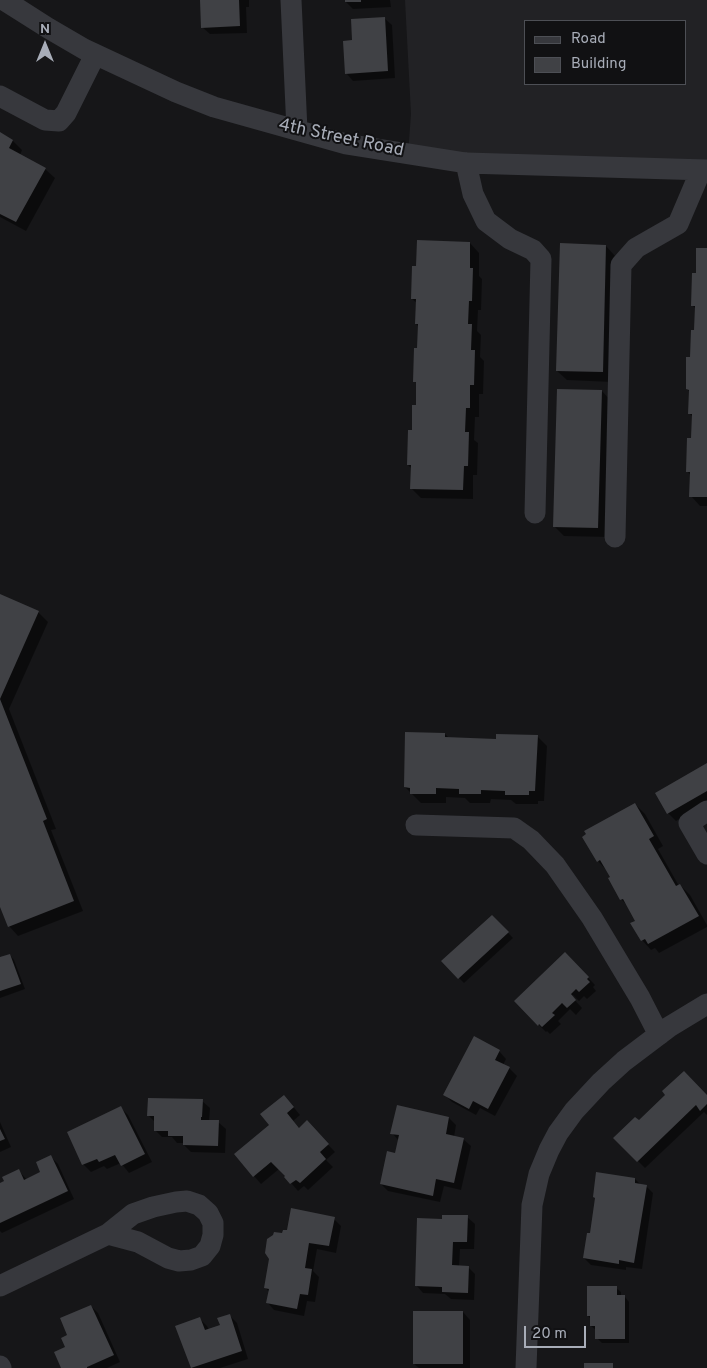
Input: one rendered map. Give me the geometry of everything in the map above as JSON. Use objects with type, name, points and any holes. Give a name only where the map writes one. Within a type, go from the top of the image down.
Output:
[{"type":"street","points":[[291,0],[296,130]]},
{"type":"street","name":"4th Street Road","points":[[16,3],[77,45],[176,92],[214,107],[346,144],[466,163],[704,170]]},
{"type":"street","points":[[0,96],[45,120],[59,121],[66,113],[95,54]]},
{"type":"street","points":[[466,163],[473,194],[486,221],[510,239],[533,250],[541,259],[535,513]]},
{"type":"street","points":[[615,536],[621,264],[636,248],[678,224],[704,170]]},
{"type":"street","points":[[707,811],[689,822],[707,854]]},
{"type":"street","points":[[416,825],[514,828],[531,840],[555,865],[592,918],[640,998],[658,1035]]},
{"type":"street","points":[[526,1368],[531,1218],[536,1186],[543,1162],[558,1133],[585,1099],[624,1061],[676,1022],[707,1004]]},
{"type":"street","points":[[0,1286],[108,1234]]},
{"type":"shaded area","points":[[405,0],[707,0],[707,169],[408,154],[411,114]]},
{"type":"building","points":[[200,0],[239,0],[240,26],[201,28]]},
{"type":"building","points":[[345,0],[361,0],[361,2],[345,2]]},
{"type":"building","points":[[385,17],[388,71],[345,74],[343,41],[352,40],[351,19]]},
{"type":"building","points":[[0,132],[13,140],[9,148],[46,168],[16,222],[0,214]]},
{"type":"building","points":[[417,240],[470,242],[470,268],[473,268],[472,301],[469,301],[468,324],[472,324],[471,350],[475,350],[474,385],[470,385],[470,408],[466,408],[465,432],[469,432],[468,466],[464,466],[463,490],[410,489],[411,465],[407,465],[408,430],[412,430],[412,405],[416,405],[416,382],[413,382],[414,348],[417,348],[418,324],[415,324],[416,299],[411,299],[412,266],[416,266]]},
{"type":"building","points":[[560,243],[606,245],[603,372],[556,371]]},
{"type":"building","points":[[696,248],[707,248],[707,497],[689,497],[690,472],[686,472],[687,438],[691,438],[692,414],[688,414],[689,390],[686,389],[686,357],[690,357],[691,330],[694,330],[695,306],[691,306],[692,273],[696,273]]},
{"type":"building","points":[[557,389],[602,390],[598,528],[553,527]]},
{"type":"building","points":[[0,594],[39,611],[0,699]]},
{"type":"building","points":[[0,699],[47,819],[43,821],[74,901],[8,927],[0,907]]},
{"type":"building","points":[[405,732],[445,733],[445,737],[496,739],[496,734],[538,735],[535,791],[529,791],[529,795],[505,795],[505,791],[481,790],[481,794],[459,794],[459,789],[436,788],[436,794],[410,794],[410,788],[404,787]]},
{"type":"building","points":[[707,763],[707,791],[667,814],[655,793]]},
{"type":"building","points":[[635,803],[654,836],[649,839],[676,886],[680,884],[699,916],[648,944],[645,939],[641,941],[630,923],[635,921],[623,899],[620,900],[600,860],[597,862],[582,837],[586,834],[584,831]]},
{"type":"building","points":[[492,915],[509,932],[458,979],[441,961]]},
{"type":"building","points":[[565,952],[589,977],[587,979],[590,982],[579,992],[576,989],[571,994],[576,1000],[567,1008],[562,1003],[552,1013],[555,1015],[542,1027],[539,1024],[538,1026],[514,1001]]},
{"type":"building","points":[[10,954],[21,984],[0,991],[0,957]]},
{"type":"building","points":[[474,1036],[500,1050],[495,1060],[510,1067],[488,1109],[473,1101],[469,1109],[443,1095]]},
{"type":"building","points":[[684,1071],[707,1095],[707,1104],[700,1111],[696,1105],[637,1162],[613,1138],[635,1117],[639,1120],[665,1095],[662,1091]]},
{"type":"building","points":[[284,1095],[294,1107],[287,1113],[299,1128],[307,1120],[329,1144],[320,1152],[326,1159],[300,1183],[296,1180],[290,1184],[271,1162],[253,1177],[234,1154],[269,1125],[260,1114]]},
{"type":"building","points":[[148,1098],[203,1099],[201,1120],[219,1120],[218,1146],[183,1145],[183,1136],[168,1136],[168,1131],[154,1131],[154,1116],[147,1116]]},
{"type":"building","points":[[397,1105],[449,1117],[446,1134],[464,1138],[454,1183],[436,1179],[433,1196],[380,1184],[387,1151],[395,1153],[399,1135],[390,1134]]},
{"type":"building","points":[[121,1106],[145,1154],[121,1166],[115,1155],[99,1162],[97,1159],[82,1165],[67,1132]]},
{"type":"building","points":[[0,1129],[5,1139],[0,1141]]},
{"type":"building","points":[[51,1155],[68,1191],[0,1223],[0,1183],[4,1181],[2,1177],[19,1169],[24,1180],[40,1172],[36,1162]]},
{"type":"building","points":[[596,1172],[635,1178],[635,1183],[647,1185],[634,1263],[619,1260],[619,1264],[583,1258],[587,1233],[590,1233],[595,1198],[593,1197]]},
{"type":"building","points":[[291,1208],[335,1217],[329,1246],[309,1243],[305,1268],[312,1269],[308,1295],[300,1294],[297,1309],[266,1303],[269,1289],[264,1288],[269,1259],[265,1253],[267,1239],[274,1232],[282,1233],[283,1230],[287,1230]]},
{"type":"building","points":[[442,1215],[468,1215],[467,1242],[453,1242],[452,1265],[469,1266],[468,1293],[442,1292],[442,1287],[415,1286],[417,1218],[442,1219]]},
{"type":"building","points":[[587,1286],[617,1286],[617,1295],[625,1295],[625,1339],[595,1339],[595,1326],[590,1326],[590,1316],[587,1316]]},
{"type":"building","points":[[91,1305],[114,1355],[87,1368],[61,1368],[54,1352],[65,1347],[61,1338],[67,1335],[60,1318]]},
{"type":"building","points":[[413,1311],[463,1311],[463,1364],[413,1364]]},
{"type":"building","points":[[230,1314],[242,1351],[191,1368],[175,1326],[200,1317],[205,1330],[220,1325],[217,1318]]},
{"type":"building","points":[[584,1363],[613,1363],[613,1368],[584,1368]]}]
